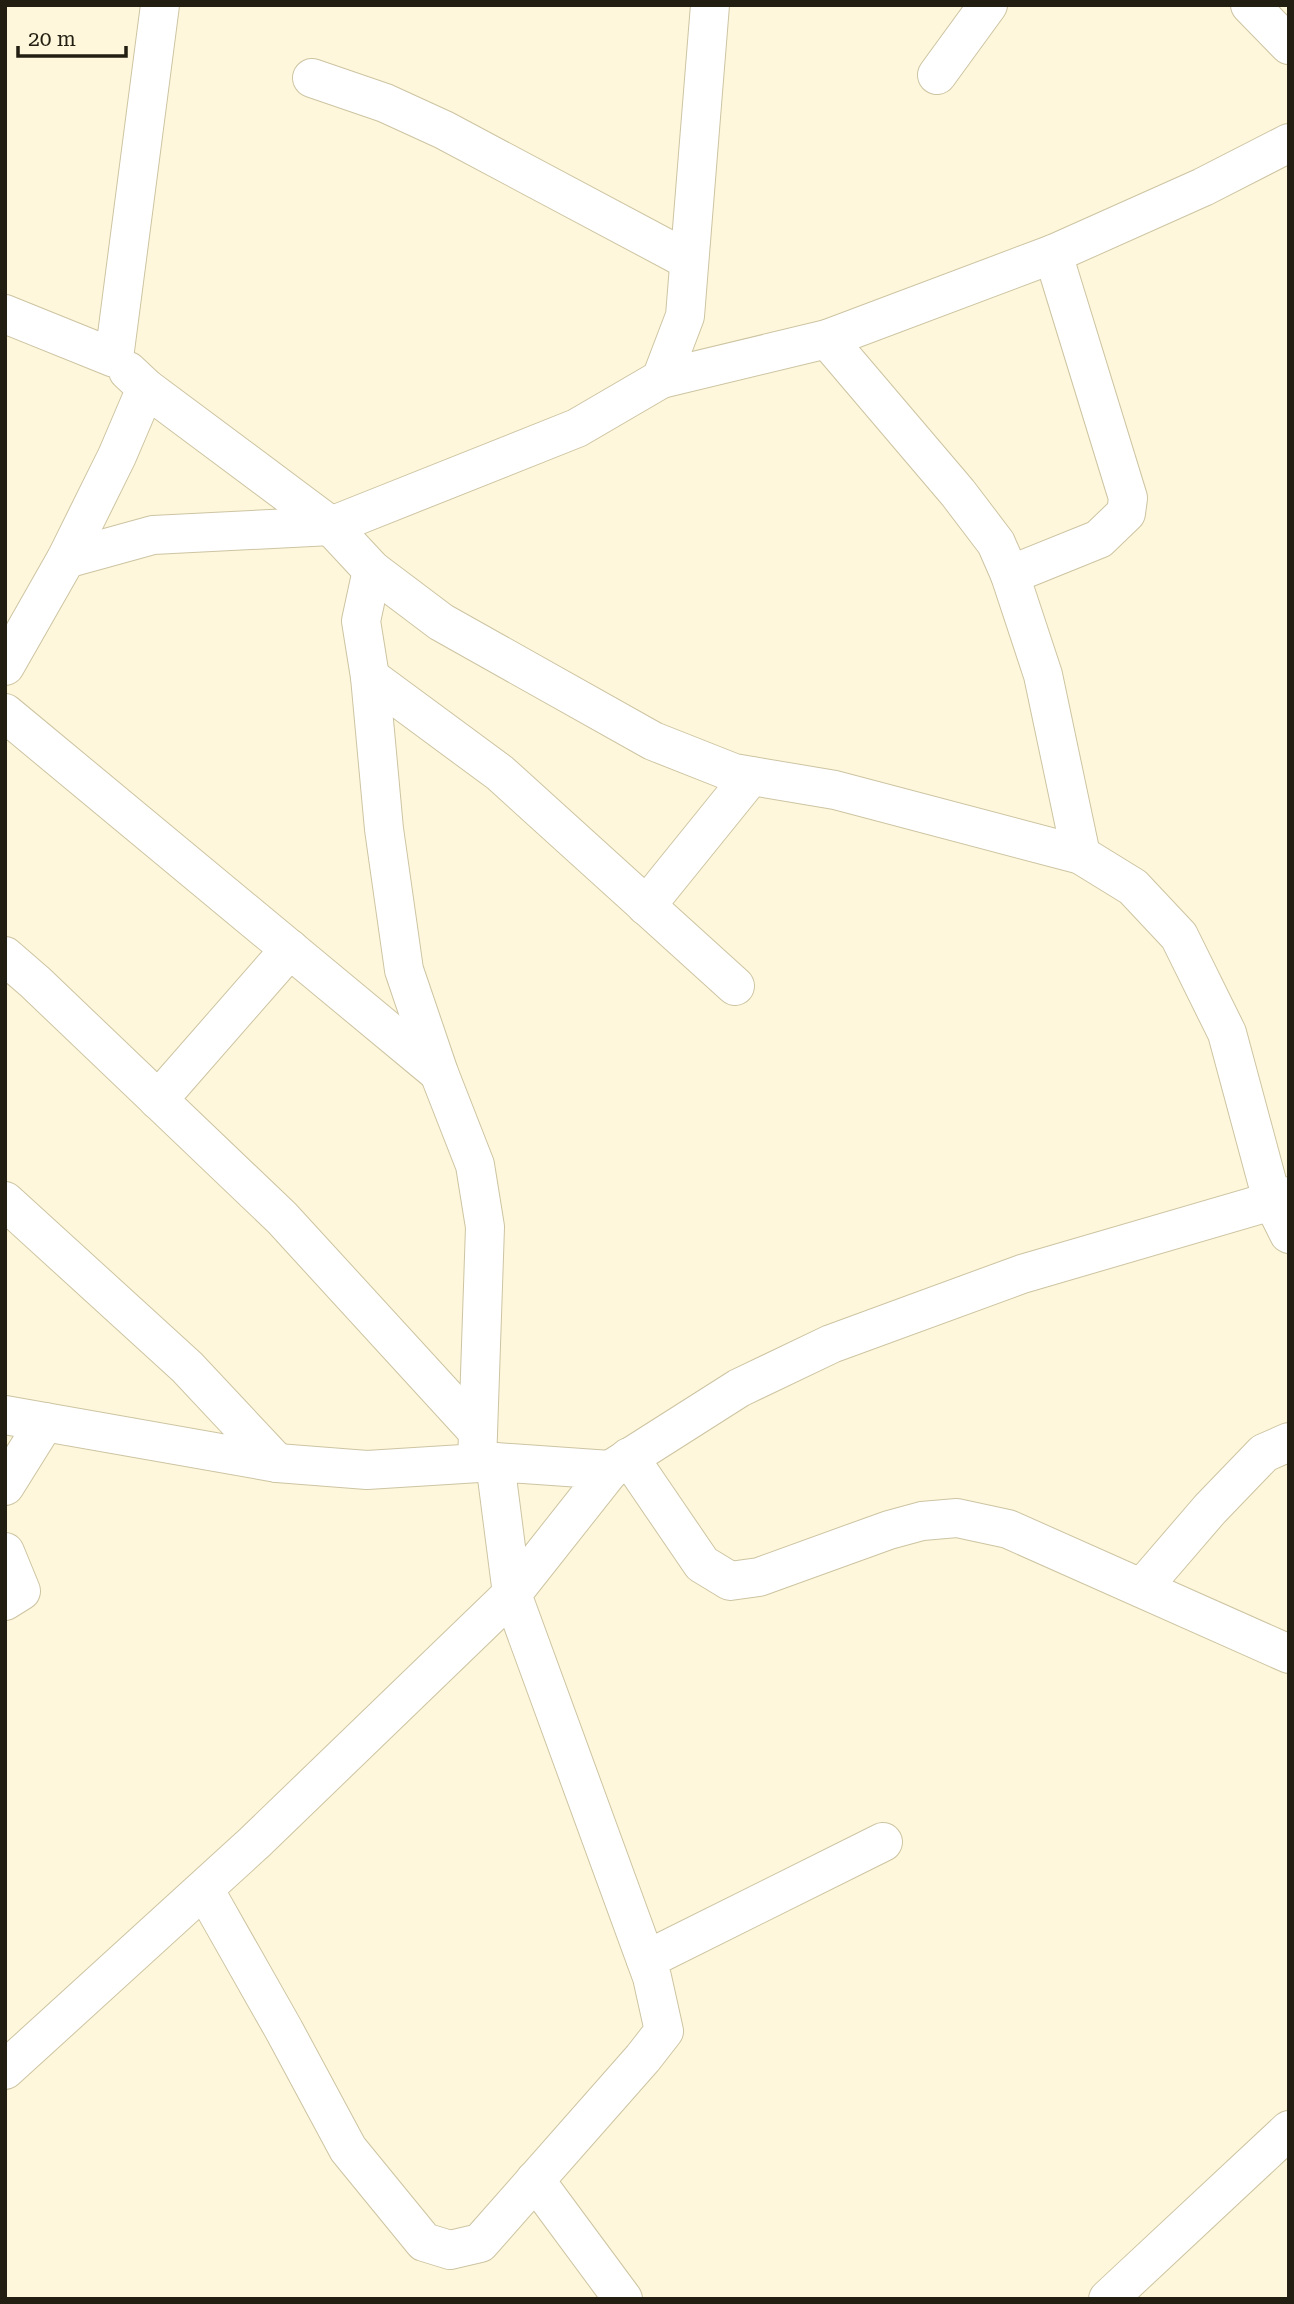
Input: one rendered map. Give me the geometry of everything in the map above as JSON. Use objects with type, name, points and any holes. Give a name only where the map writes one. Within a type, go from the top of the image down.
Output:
[{"type":"street","points":[[114,358],[160,5]]},
{"type":"street","points":[[662,379],[685,316],[710,5]]},
{"type":"street","points":[[937,75],[988,5]]},
{"type":"street","points":[[1250,5],[1289,45]]},
{"type":"street","points":[[312,78],[385,103],[444,130],[688,260]]},
{"type":"street","points":[[66,559],[153,535],[331,526],[577,428],[662,379],[827,339],[1053,254],[1203,187],[1289,143]]},
{"type":"street","points":[[1010,575],[1099,539],[1126,513],[1128,498],[1053,254]]},
{"type":"street","points":[[5,314],[114,358],[146,388],[331,526],[372,570],[441,622],[653,741],[734,773],[835,790],[1081,855],[1133,887],[1179,936],[1227,1032],[1289,1234]]},
{"type":"street","points":[[827,339],[958,493],[996,543],[1010,575],[1043,675],[1081,855]]},
{"type":"street","points":[[5,666],[66,559],[117,456],[146,388]]},
{"type":"street","points":[[204,1889],[348,2148],[424,2242],[450,2250],[480,2243],[664,2031],[652,1977],[512,1594],[484,1452],[485,1227],[475,1165],[439,1073],[404,970],[384,829],[370,677],[361,621],[372,570]]},
{"type":"street","points":[[370,677],[500,774],[735,986]]},
{"type":"street","points":[[5,713],[439,1073]]},
{"type":"street","points":[[646,905],[751,776]]},
{"type":"street","points":[[158,1100],[290,949]]},
{"type":"street","points":[[5,956],[282,1218],[484,1452]]},
{"type":"street","points":[[5,2070],[254,1843],[512,1594],[619,1464],[739,1388],[831,1344],[1023,1274],[1280,1198]]},
{"type":"street","points":[[5,1201],[187,1367],[277,1463]]},
{"type":"street","points":[[5,1415],[277,1463],[367,1470],[484,1452],[619,1464],[702,1564],[730,1581],[759,1577],[889,1530],[922,1521],[957,1518],[1008,1529],[1289,1654]]},
{"type":"street","points":[[5,1486],[45,1422]]},
{"type":"street","points":[[1142,1588],[1210,1509],[1264,1453],[1289,1441]]},
{"type":"street","points":[[5,1552],[21,1591],[5,1601]]},
{"type":"street","points":[[646,1960],[883,1842]]},
{"type":"street","points":[[1108,2299],[1288,2133]]},
{"type":"street","points":[[535,2180],[623,2299]]}]
